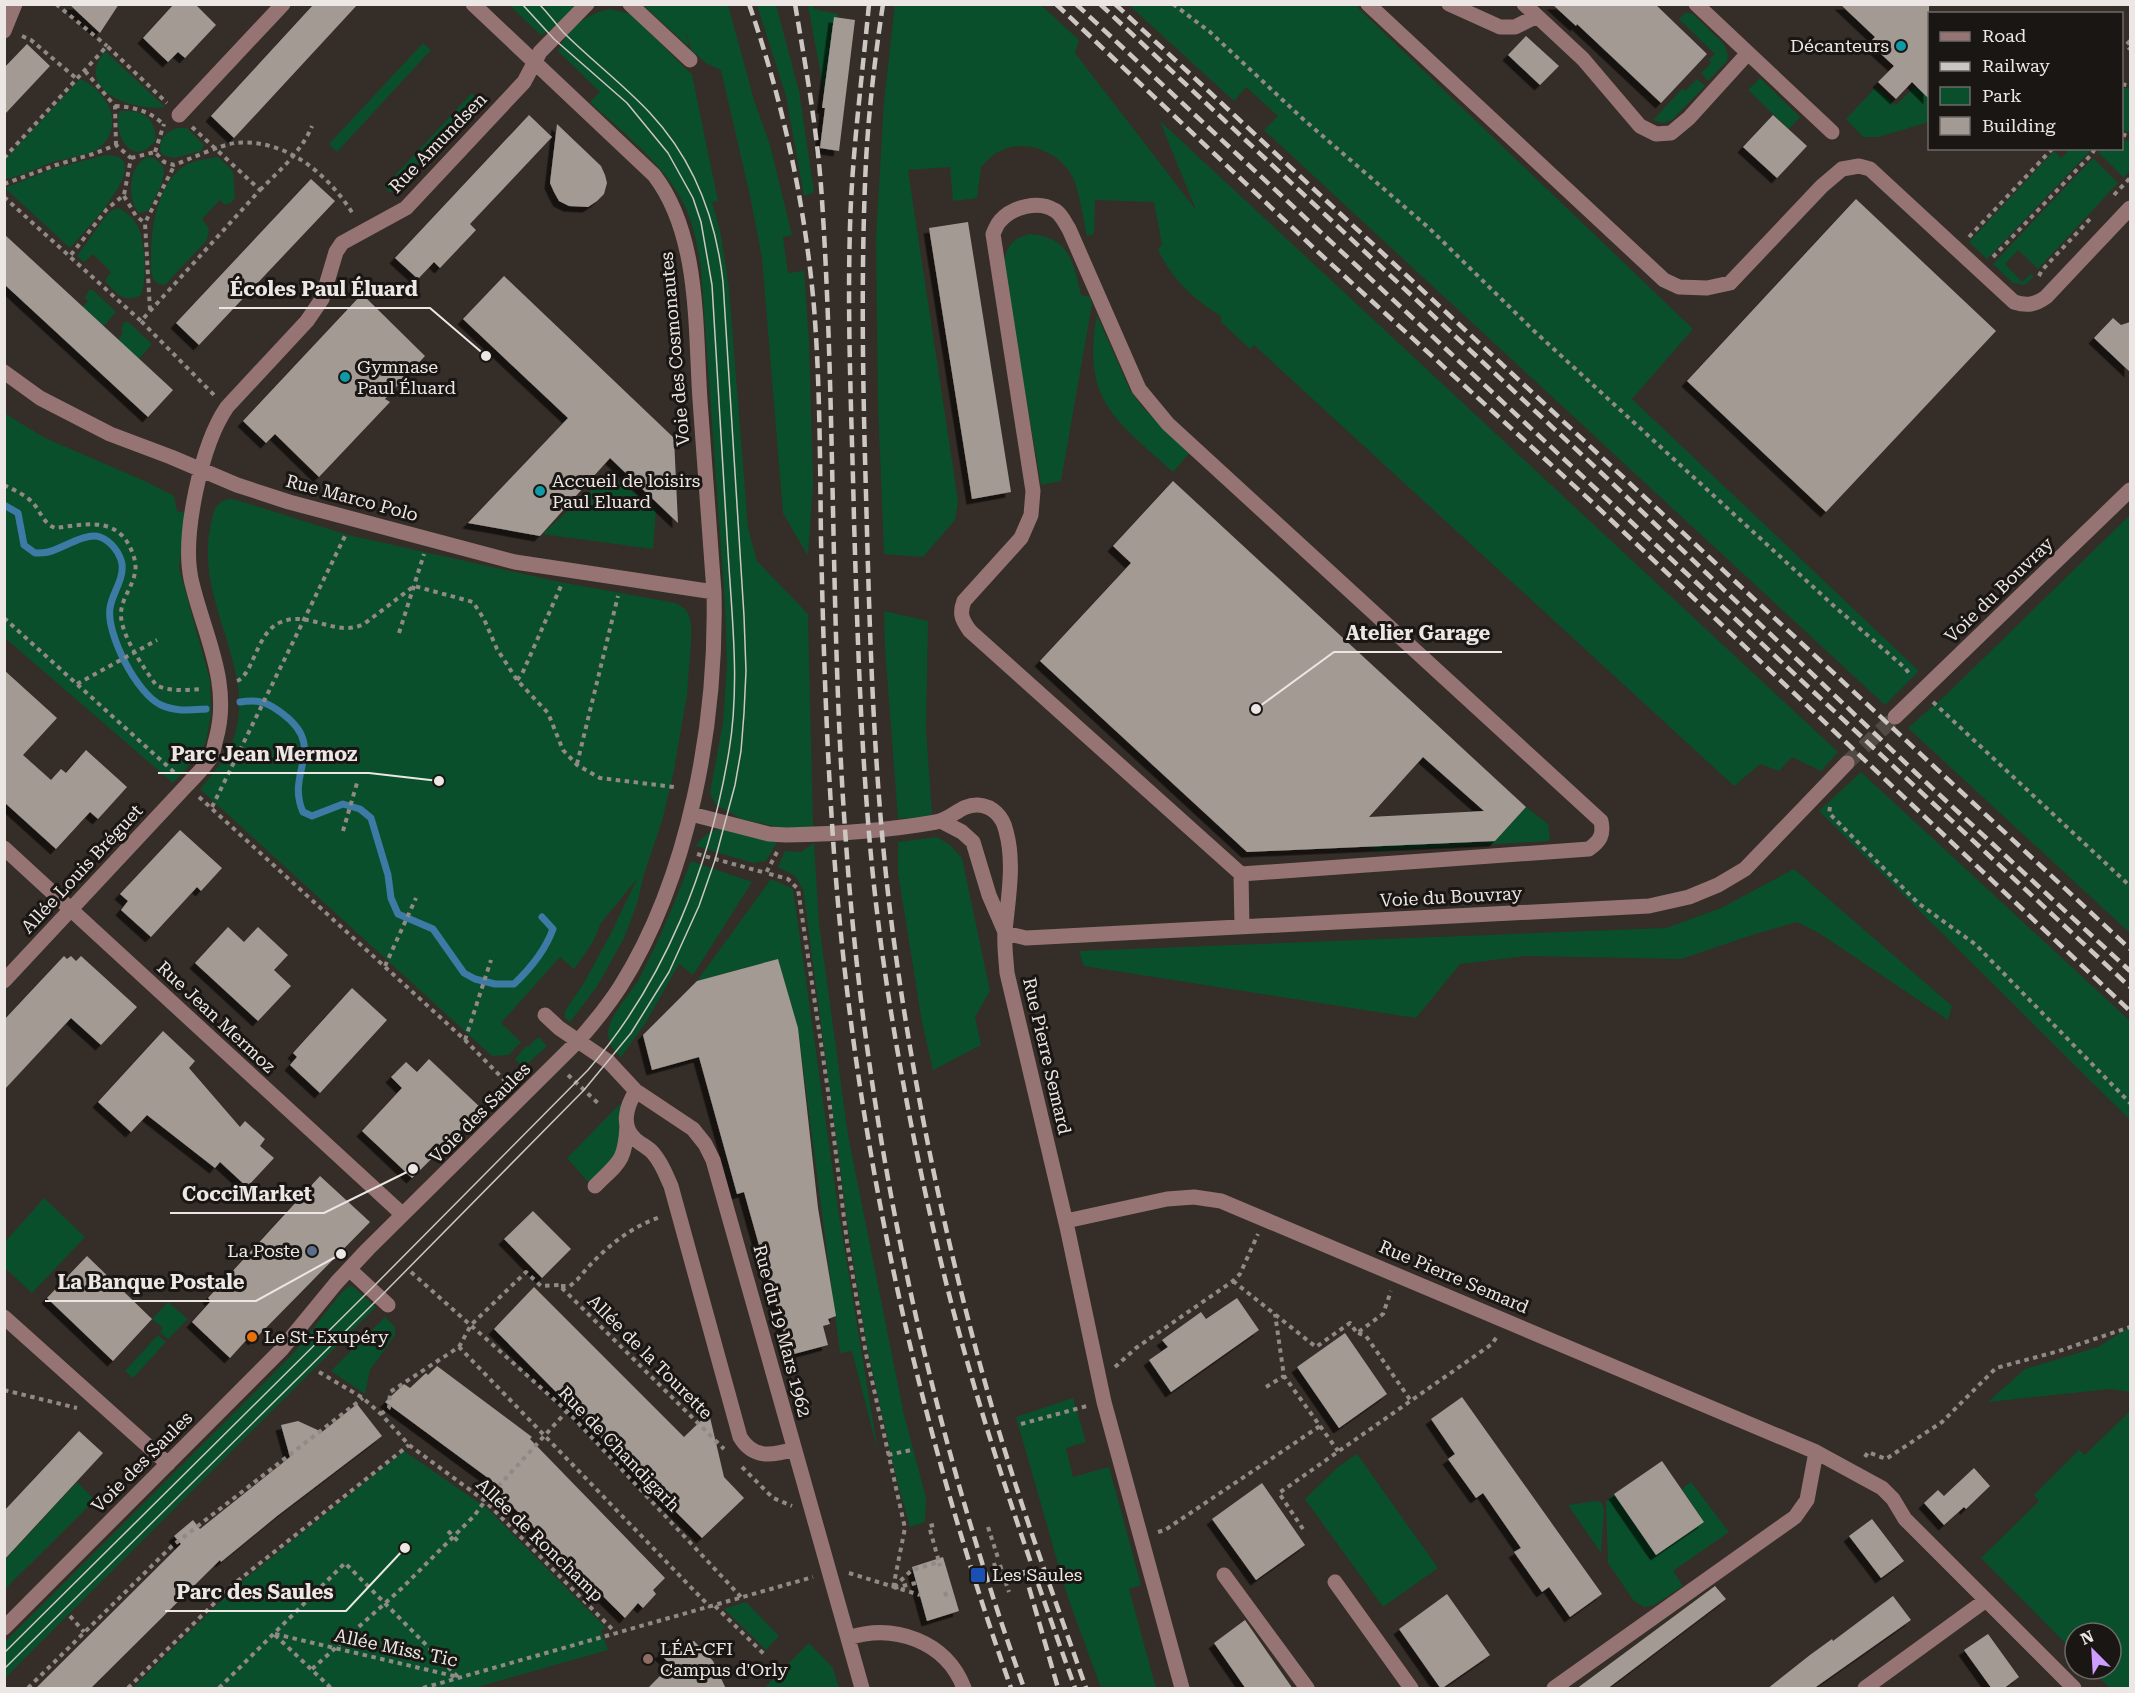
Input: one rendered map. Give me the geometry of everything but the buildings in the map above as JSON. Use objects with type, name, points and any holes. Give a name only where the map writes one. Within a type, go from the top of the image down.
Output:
[{"type":"street","points":[[6,30],[15,4]]},
{"type":"street","points":[[179,115],[283,4]]},
{"type":"street","name":"Voie des Cosmonautes","points":[[473,4],[654,175],[675,207],[685,237],[689,263],[714,592],[713,674],[709,712],[691,814]]},
{"type":"street","name":"Rue Amundsen","points":[[221,685],[191,577],[189,556],[200,470],[214,428],[226,407],[307,321],[322,299],[336,252],[342,243],[406,208],[524,82],[540,52],[587,4]]},
{"type":"street","points":[[630,4],[690,60]]},
{"type":"street","points":[[1368,4],[1664,280],[1679,287],[1707,288],[1730,283],[1821,186],[1842,169],[1859,166],[1870,169],[2014,303],[2025,305],[2037,303],[2046,297],[2130,208]]},
{"type":"street","points":[[1449,4],[1500,27],[1515,27],[1537,16]]},
{"type":"street","points":[[1524,4],[1582,59],[1640,126],[1656,134],[1671,133],[1689,118],[1748,53]]},
{"type":"street","points":[[1696,4],[1832,132]]},
{"type":"street","points":[[1241,874],[1589,849],[1600,840],[1602,828],[1601,821],[1168,424],[1138,389],[1069,229],[1057,211],[1039,205],[1027,206],[1008,214],[1000,221],[993,234],[1033,491],[1031,515],[1021,538],[964,601],[961,618],[979,639],[1241,874],[1242,927]]},
{"type":"street","name":"Rue Marco Polo","points":[[4,372],[40,398],[110,434],[247,489],[353,520],[535,565],[714,592]]},
{"type":"street","name":"Voie du Bouvray","points":[[1894,717],[2130,490]]},
{"type":"street","name":"Allée Louis Bréguet","points":[[4,981],[187,785],[211,756],[219,727],[221,685]]},
{"type":"street","name":"Voie du Bouvray","points":[[1005,933],[1026,938],[1649,906],[1689,897],[1718,885],[1746,869],[1847,763]]},
{"type":"street","points":[[691,814],[769,834],[786,836],[893,830],[940,821],[961,808],[975,805],[992,809],[1004,823],[1009,847],[1010,867],[1005,933]]},
{"type":"street","name":"Voie des Saules","points":[[4,1628],[281,1350],[349,1269],[578,1041],[621,986],[645,941],[660,908],[691,814]]},
{"type":"street","points":[[940,821],[962,832],[973,842],[989,895],[1005,933]]},
{"type":"street","name":"Rue Jean Mermoz","points":[[4,848],[402,1215]]},
{"type":"street","name":"Rue Pierre Semard","points":[[1005,933],[1007,973],[1066,1221],[1104,1402],[1182,1689]]},
{"type":"street","name":"Rue du 19 Mars 1962","points":[[545,1015],[559,1028],[609,1062],[636,1091],[693,1130],[705,1144],[713,1160],[862,1689]]},
{"type":"street","points":[[595,1186],[621,1159],[626,1144],[627,1107],[636,1091]]},
{"type":"street","points":[[627,1126],[632,1136],[652,1152],[659,1161],[671,1186],[740,1437],[747,1447],[759,1453],[773,1454],[794,1449]]},
{"type":"street","name":"Rue Pierre Semard","points":[[1066,1221],[1167,1199],[1194,1197],[1221,1201],[1254,1214],[1816,1452],[1882,1488],[1893,1499],[1905,1519],[1986,1600]]},
{"type":"street","points":[[349,1269],[388,1305]]},
{"type":"street","points":[[4,1317],[168,1464]]},
{"type":"street","points":[[1554,1689],[1795,1518],[1807,1500],[1816,1452]]},
{"type":"street","points":[[1224,1575],[1307,1689]]},
{"type":"street","points":[[1335,1582],[1411,1689]]},
{"type":"street","points":[[1865,1689],[1986,1600],[2074,1689]]},
{"type":"street","points":[[848,1638],[881,1631],[920,1641],[934,1648],[958,1673],[964,1689]]},
{"type":"path","points":[[56,4],[107,46],[260,190]]},
{"type":"path","points":[[1173,4],[1210,32],[1303,119],[1429,228],[1533,330],[1905,668],[1921,691],[2130,885]]},
{"type":"path","points":[[6,30],[32,40],[77,79]]},
{"type":"path","points":[[2130,41],[2126,45],[2130,49]]},
{"type":"path","points":[[4,158],[107,46]]},
{"type":"path","points":[[85,71],[115,106],[116,145],[131,159]]},
{"type":"path","points":[[115,106],[150,113],[164,124]]},
{"type":"path","points":[[155,152],[164,124],[179,115]]},
{"type":"path","points":[[141,321],[293,156],[312,126]]},
{"type":"path","points":[[155,152],[164,162],[174,165],[234,144],[258,143],[277,148],[313,167],[339,193],[352,214]]},
{"type":"path","points":[[4,184],[116,145]]},
{"type":"path","points":[[1957,250],[2051,150]]},
{"type":"path","points":[[1980,270],[2094,150]]},
{"type":"path","points":[[131,159],[155,152]]},
{"type":"path","points":[[69,256],[107,209],[124,195],[131,159]]},
{"type":"path","points":[[150,311],[146,223],[174,165]]},
{"type":"path","points":[[124,195],[136,216],[146,223]]},
{"type":"path","points":[[4,197],[141,321],[226,407]]},
{"type":"path","points":[[4,485],[26,497],[34,504],[44,520],[54,528],[102,524],[111,526],[122,534],[134,555],[135,564],[135,573],[121,612],[122,624],[134,653],[156,685],[164,689],[200,689],[244,678],[255,651],[266,634],[281,622],[304,618],[342,629],[354,628],[364,624],[414,586]]},
{"type":"path","points":[[212,808],[353,520]]},
{"type":"path","points":[[399,633],[427,539]]},
{"type":"path","points":[[517,680],[522,674],[564,579]]},
{"type":"path","points":[[414,586],[473,602],[484,619],[497,649],[517,680],[548,713],[563,750],[577,765],[600,778],[674,787]]},
{"type":"path","points":[[577,765],[620,589]]},
{"type":"path","points":[[4,618],[385,966],[511,1086]]},
{"type":"path","points":[[77,684],[157,640]]},
{"type":"path","points":[[343,831],[357,783]]},
{"type":"path","points":[[1830,804],[1829,813],[1918,903],[1975,944],[2130,1103]]},
{"type":"path","points":[[766,873],[780,846]]},
{"type":"path","points":[[693,853],[788,879],[798,889],[828,1091],[847,1242],[866,1354],[905,1528],[893,1588]]},
{"type":"path","points":[[385,966],[416,898]]},
{"type":"path","points":[[465,1040],[491,960]]},
{"type":"path","points":[[564,1070],[600,1105]]},
{"type":"path","points":[[559,1285],[570,1286],[617,1239],[631,1229],[678,1211]]},
{"type":"path","points":[[1110,1370],[1136,1348],[1240,1274],[1259,1233],[1248,1228],[1254,1214]]},
{"type":"path","name":"Rue de Chandigarh","points":[[411,1272],[567,1412],[742,1598]]},
{"type":"path","name":"Allée de la Tourette","points":[[471,1325],[526,1272],[542,1286],[559,1285],[732,1457]]},
{"type":"path","points":[[1357,1333],[1383,1314],[1396,1275]]},
{"type":"path","points":[[1233,1281],[1316,1347],[1350,1323],[1357,1333],[1366,1336],[1411,1401]]},
{"type":"path","points":[[1275,1314],[1284,1376],[1338,1451]]},
{"type":"path","points":[[1303,1529],[1279,1493],[1492,1344],[1507,1321]]},
{"type":"path","points":[[381,1414],[389,1408],[390,1392],[459,1347],[471,1325]]},
{"type":"path","points":[[1886,1459],[1942,1422],[1996,1368],[2059,1351],[2130,1327]]},
{"type":"path","points":[[459,1347],[544,1437],[764,1654]]},
{"type":"path","name":"Allée de Ronchamp","points":[[319,1372],[363,1398],[409,1445],[484,1501],[616,1633]]},
{"type":"path","points":[[1266,1387],[1284,1376]]},
{"type":"path","points":[[4,1390],[81,1410]]},
{"type":"path","points":[[28,1689],[172,1546],[363,1398]]},
{"type":"path","points":[[1021,1424],[1093,1404]]},
{"type":"path","points":[[312,1669],[385,1604],[474,1516],[484,1501],[567,1412]]},
{"type":"path","points":[[1140,1535],[1165,1530],[1320,1426]]},
{"type":"path","points":[[128,1689],[235,1583],[409,1445]]},
{"type":"path","points":[[888,1455],[911,1450]]},
{"type":"path","points":[[740,1465],[773,1498],[812,1515]]},
{"type":"path","points":[[893,1588],[912,1570],[940,1564],[929,1526],[934,1525]]},
{"type":"path","points":[[988,1527],[1002,1570]]},
{"type":"path","points":[[448,1531],[460,1543]]},
{"type":"path","points":[[219,1689],[345,1563],[459,1678],[423,1689]]},
{"type":"path","points":[[998,1563],[998,1577],[1003,1575],[1009,1592]]},
{"type":"path","points":[[845,1571],[920,1595]]},
{"type":"path","name":"Allée Miss. Tic","points":[[274,1634],[459,1678],[819,1575]]},
{"type":"path","points":[[893,1588],[916,1583]]},
{"type":"path","points":[[945,1592],[947,1598]]},
{"type":"path","points":[[70,1616],[84,1632]]},
{"type":"path","points":[[274,1634],[331,1689]]},
{"type":"green space","points":[[895,4],[1041,5],[1079,40],[1075,53],[1196,210],[1160,121],[1838,752],[1821,771],[1792,757],[1779,771],[1760,764],[1734,786],[1254,345],[1250,349],[1221,322],[1221,316],[1201,303],[1185,288],[1170,271],[1158,250],[1162,245],[1154,202],[1095,200],[1094,234],[1087,236],[1073,178],[1060,161],[1051,154],[1030,147],[1008,148],[989,159],[981,167],[977,198],[953,201],[950,167],[908,170],[958,501],[955,520],[923,557],[884,554],[878,404],[876,238],[884,101]]},
{"type":"green space","points":[[509,5],[541,5],[550,12],[543,5],[577,5],[552,29],[541,35]]},
{"type":"green space","points":[[643,5],[728,5],[754,100],[770,145],[792,235],[783,237],[788,273],[804,271],[809,342],[813,483],[808,556],[783,513],[762,258],[721,70],[706,63],[691,50],[686,30],[689,47]]},
{"type":"green space","points":[[757,5],[776,5],[799,91],[814,192],[804,196],[786,96]]},
{"type":"green space","points":[[808,5],[813,5],[814,9],[838,14],[825,98]]},
{"type":"green space","points":[[1129,5],[1355,5],[1693,329],[1632,399],[1919,671],[1885,705],[1264,130],[1278,116],[1246,87],[1234,101]]},
{"type":"green space","points":[[610,9],[631,14],[692,75],[718,201],[712,202],[721,235],[729,288],[748,528],[757,561],[808,614],[813,828],[782,828],[741,819],[715,804],[710,793],[723,723],[727,665],[725,605],[701,268],[691,223],[671,183],[639,146],[590,102],[600,92],[558,51],[572,29],[579,23],[593,14]]},
{"type":"green space","points":[[1685,13],[1693,14],[1724,44],[1728,55],[1727,61],[1708,81],[1701,73],[1711,63],[1709,60],[1715,54],[1679,19]]},
{"type":"green space","points":[[423,43],[431,50],[337,152],[329,144]]},
{"type":"green space","points":[[105,51],[165,107],[152,108],[124,102],[111,96],[101,87],[96,77],[97,65]]},
{"type":"green space","points":[[1760,78],[1800,117],[1789,129],[1748,90]]},
{"type":"green space","points":[[80,79],[97,90],[109,107],[112,126],[108,138],[100,148],[89,153],[53,162],[5,179],[5,160]]},
{"type":"green space","points":[[1697,79],[1705,86],[1672,120],[1663,123],[1653,120],[1683,88],[1685,91]]},
{"type":"green space","points":[[1921,81],[1928,88],[1928,122],[1878,137],[1863,137],[1846,119],[1876,87],[1896,105]]},
{"type":"green space","points":[[2123,88],[2130,88],[2130,133],[2123,130]]},
{"type":"green space","points":[[472,93],[478,99],[391,193],[384,187]]},
{"type":"green space","points":[[120,111],[141,113],[150,120],[156,139],[148,148],[141,152],[127,147],[119,131]]},
{"type":"green space","points":[[177,128],[187,128],[204,145],[201,151],[174,158],[162,155],[160,146],[163,138]]},
{"type":"green space","points":[[2123,139],[2130,142],[2130,170],[2124,178],[2098,152],[2099,150],[2123,150]]},
{"type":"green space","points":[[2066,150],[2091,150],[1987,259],[1969,242],[2054,151],[2061,158],[2067,153]]},
{"type":"green space","points":[[106,155],[121,159],[125,168],[121,181],[100,213],[70,248],[5,188],[55,168]]},
{"type":"green space","points":[[147,157],[154,158],[163,166],[164,173],[161,186],[149,209],[139,213],[132,199],[131,183],[136,167]]},
{"type":"green space","points":[[218,157],[233,171],[235,198],[225,205],[220,200],[202,219],[209,229],[207,240],[165,285],[160,284],[152,276],[151,257],[152,233],[161,196],[174,175],[183,167],[195,161]]},
{"type":"green space","points":[[2093,158],[2118,183],[2038,269],[2018,250],[2005,264],[2022,282],[2031,274],[2034,276],[2025,285],[2013,283],[1993,264]]},
{"type":"green space","points":[[118,208],[134,221],[142,242],[145,262],[144,282],[140,296],[134,298],[120,296],[116,293],[105,281],[111,272],[93,254],[84,262],[77,256],[108,213]]},
{"type":"green space","points":[[1029,234],[1043,236],[1061,246],[1072,262],[1081,295],[1090,297],[1092,304],[1061,481],[1041,485],[1003,262],[1011,243]]},
{"type":"green space","points":[[89,290],[93,290],[116,312],[104,326],[82,307],[88,301],[85,298]]},
{"type":"green space","points":[[1097,315],[1130,390],[1143,408],[1190,452],[1173,472],[1120,422],[1099,389],[1094,368],[1093,344]]},
{"type":"green space","points":[[124,322],[128,322],[152,344],[139,359],[118,340],[123,333],[121,330]]},
{"type":"green space","points":[[4,413],[45,438],[174,496],[177,511],[185,513],[179,568],[210,680],[211,714],[206,742],[196,758],[173,783],[5,638]]},
{"type":"green space","points":[[609,474],[656,510],[653,549],[542,534]]},
{"type":"green space","points":[[228,499],[348,535],[555,581],[676,603],[689,615],[691,642],[687,695],[673,775],[662,821],[644,874],[637,904],[624,938],[598,985],[570,1022],[565,1018],[565,1011],[584,983],[637,879],[601,923],[593,942],[574,969],[560,957],[501,1023],[521,1042],[509,1055],[492,1056],[200,789],[230,748],[239,714],[236,676],[213,594],[208,560],[208,542],[213,514],[218,505]]},
{"type":"green space","points":[[2130,515],[2130,933],[1908,728],[1949,692]]},
{"type":"green space","points":[[884,611],[928,621],[926,729],[932,814],[923,817],[898,819]]},
{"type":"green space","points":[[1861,772],[2130,1021],[2130,1120],[1819,811]]},
{"type":"green space","points":[[1526,807],[1548,824],[1550,841],[1374,851],[1373,846],[1495,841]]},
{"type":"green space","points":[[718,829],[730,829],[777,842],[766,861],[753,863],[696,846],[706,835]]},
{"type":"green space","points":[[937,837],[950,845],[962,858],[990,991],[975,1017],[981,1045],[933,1070],[922,1022],[898,873],[898,842]]},
{"type":"green space","points":[[814,843],[819,924],[848,1135],[904,1415],[926,1498],[925,1522],[910,1527],[897,1481],[867,1347],[849,1235],[803,889],[795,876],[778,867],[785,851],[801,852]]},
{"type":"green space","points":[[691,861],[752,882],[693,975],[679,964],[646,1022],[621,1057],[610,1042],[608,1033],[610,1024],[637,983],[647,963]]},
{"type":"green space","points":[[1794,869],[1952,1006],[1948,1020],[1819,933],[1797,922],[1681,959],[1527,956],[1460,964],[1416,1018],[1084,966],[1079,951],[1666,928],[1721,908]]},
{"type":"green space","points":[[771,879],[793,889],[839,1215],[878,1452],[852,1351],[840,1353],[798,1028],[778,959],[697,981]]},
{"type":"green space","points":[[540,1038],[547,1046],[523,1068],[515,1059],[526,1046],[528,1047]]},
{"type":"green space","points":[[621,1103],[619,1147],[616,1156],[589,1183],[567,1158]]},
{"type":"green space","points":[[44,1198],[85,1237],[32,1293],[5,1268],[5,1242]]},
{"type":"green space","points":[[351,1285],[376,1307],[5,1678],[5,1642],[293,1354],[341,1293]]},
{"type":"green space","points":[[168,1302],[188,1319],[168,1339],[160,1332],[163,1328],[152,1319]]},
{"type":"green space","points":[[385,1317],[395,1327],[395,1335],[370,1370],[365,1394],[331,1371]]},
{"type":"green space","points":[[2130,1327],[2130,1392],[2110,1389],[1988,1402],[2025,1369],[2098,1347]]},
{"type":"green space","points":[[158,1335],[166,1342],[133,1378],[125,1371]]},
{"type":"green space","points":[[1073,1398],[1086,1442],[1066,1448],[1073,1477],[1109,1467],[1141,1585],[1129,1589],[1156,1688],[1101,1688],[1067,1595],[1016,1417]]},
{"type":"green space","points":[[2130,1411],[2130,1688],[2110,1688],[2103,1681],[2123,1681],[2123,1621],[2063,1621],[2063,1641],[1981,1558],[2039,1501],[2034,1495],[2079,1450],[2085,1455]]},
{"type":"green space","points":[[404,1451],[488,1509],[606,1628],[601,1631],[608,1650],[474,1688],[133,1688],[235,1587]]},
{"type":"green space","points":[[1357,1454],[1438,1568],[1383,1607],[1305,1499],[1338,1467]]},
{"type":"green space","points":[[77,1482],[95,1500],[5,1589],[5,1560]]},
{"type":"green space","points":[[1691,1482],[1729,1532],[1673,1571],[1683,1586],[1654,1605],[1644,1607],[1634,1601],[1608,1563],[1606,1502],[1614,1494],[1656,1555],[1704,1522],[1682,1489]]},
{"type":"green space","points":[[1596,1501],[1602,1503],[1604,1510],[1601,1553],[1568,1505]]},
{"type":"green space","points":[[746,1602],[779,1636],[766,1650],[724,1609]]},
{"type":"green space","points":[[809,1643],[833,1668],[839,1688],[764,1688]]},
{"type":"waterway","points":[[4,505],[18,513],[24,545],[35,553],[45,553],[94,536],[111,544],[119,556],[122,570],[111,602],[110,619],[118,647],[133,676],[142,689],[161,705],[178,710],[206,709]]},
{"type":"waterway","points":[[240,702],[258,701],[268,704],[296,726],[303,738],[304,749],[299,785],[299,798],[303,812],[312,816],[343,804],[360,809],[371,818],[388,875],[391,898],[398,914],[433,929],[464,973],[475,979],[495,984],[514,984],[537,959],[550,937],[553,929],[542,917]]},
{"type":"tunnel","points":[[1847,763],[1895,717]]},
{"type":"tram line","points":[[4,1653],[588,1070],[640,999],[661,961],[680,921],[710,837],[729,751],[735,676],[712,285],[701,222],[693,198],[668,153],[627,103],[554,39],[522,4]]},
{"type":"tram line","points":[[4,1669],[380,1297],[584,1090],[631,1033],[669,972],[699,906],[715,860],[735,785],[741,751],[746,671],[720,259],[708,213],[691,171],[679,150],[640,102],[563,32],[539,4]]},
{"type":"railway","points":[[749,4],[772,78],[791,154],[810,268],[817,365],[824,646],[832,823],[841,933],[854,1043],[871,1153],[891,1262],[916,1370],[944,1477],[1011,1688]]},
{"type":"railway","points":[[795,4],[815,126],[822,200],[841,763],[855,951],[869,1058],[906,1272],[930,1377],[989,1586],[1024,1688]]},
{"type":"railway","points":[[869,4],[851,199],[849,337],[861,708],[868,821],[879,928],[904,1087],[925,1193],[951,1301],[982,1413],[1036,1579],[1075,1688]]},
{"type":"railway","points":[[883,4],[871,94],[866,162],[863,339],[871,665],[882,836],[888,892],[914,1070],[951,1250],[981,1369],[1008,1461],[1086,1688]]},
{"type":"railway","points":[[1056,4],[1318,252],[1593,503],[2130,1011]]},
{"type":"railway","points":[[1076,4],[2130,987]]},
{"type":"railway","points":[[1100,4],[1611,482],[1916,773],[2130,971]]},
{"type":"railway","points":[[1115,4],[2130,949]]},
{"type":"railway","points":[[1024,1570],[1058,1688]]},
{"type":"place","name":"Décanteurs","points":[[1901,46]]},
{"type":"place","name":"Écoles Paul Éluard","points":[[486,356]]},
{"type":"place","name":"Gymnase Paul Éluard","points":[[345,377]]},
{"type":"place","name":"Accueil de loisirs Paul Eluard","points":[[540,491]]},
{"type":"place","name":"Atelier Garage","points":[[1256,709]]},
{"type":"place","name":"Parc Jean Mermoz","points":[[439,781]]},
{"type":"place","name":"CocciMarket","points":[[413,1169]]},
{"type":"place","name":"La Poste","points":[[312,1251]]},
{"type":"place","name":"La Banque Postale","points":[[341,1254]]},
{"type":"place","name":"Le St-Exupéry","points":[[252,1337]]},
{"type":"place","name":"Parc des Saules","points":[[405,1548]]},
{"type":"place","name":"Les Saules","points":[[978,1575]]},
{"type":"place","name":"LÉA-CFI Campus d'Orly","points":[[648,1659]]}]
